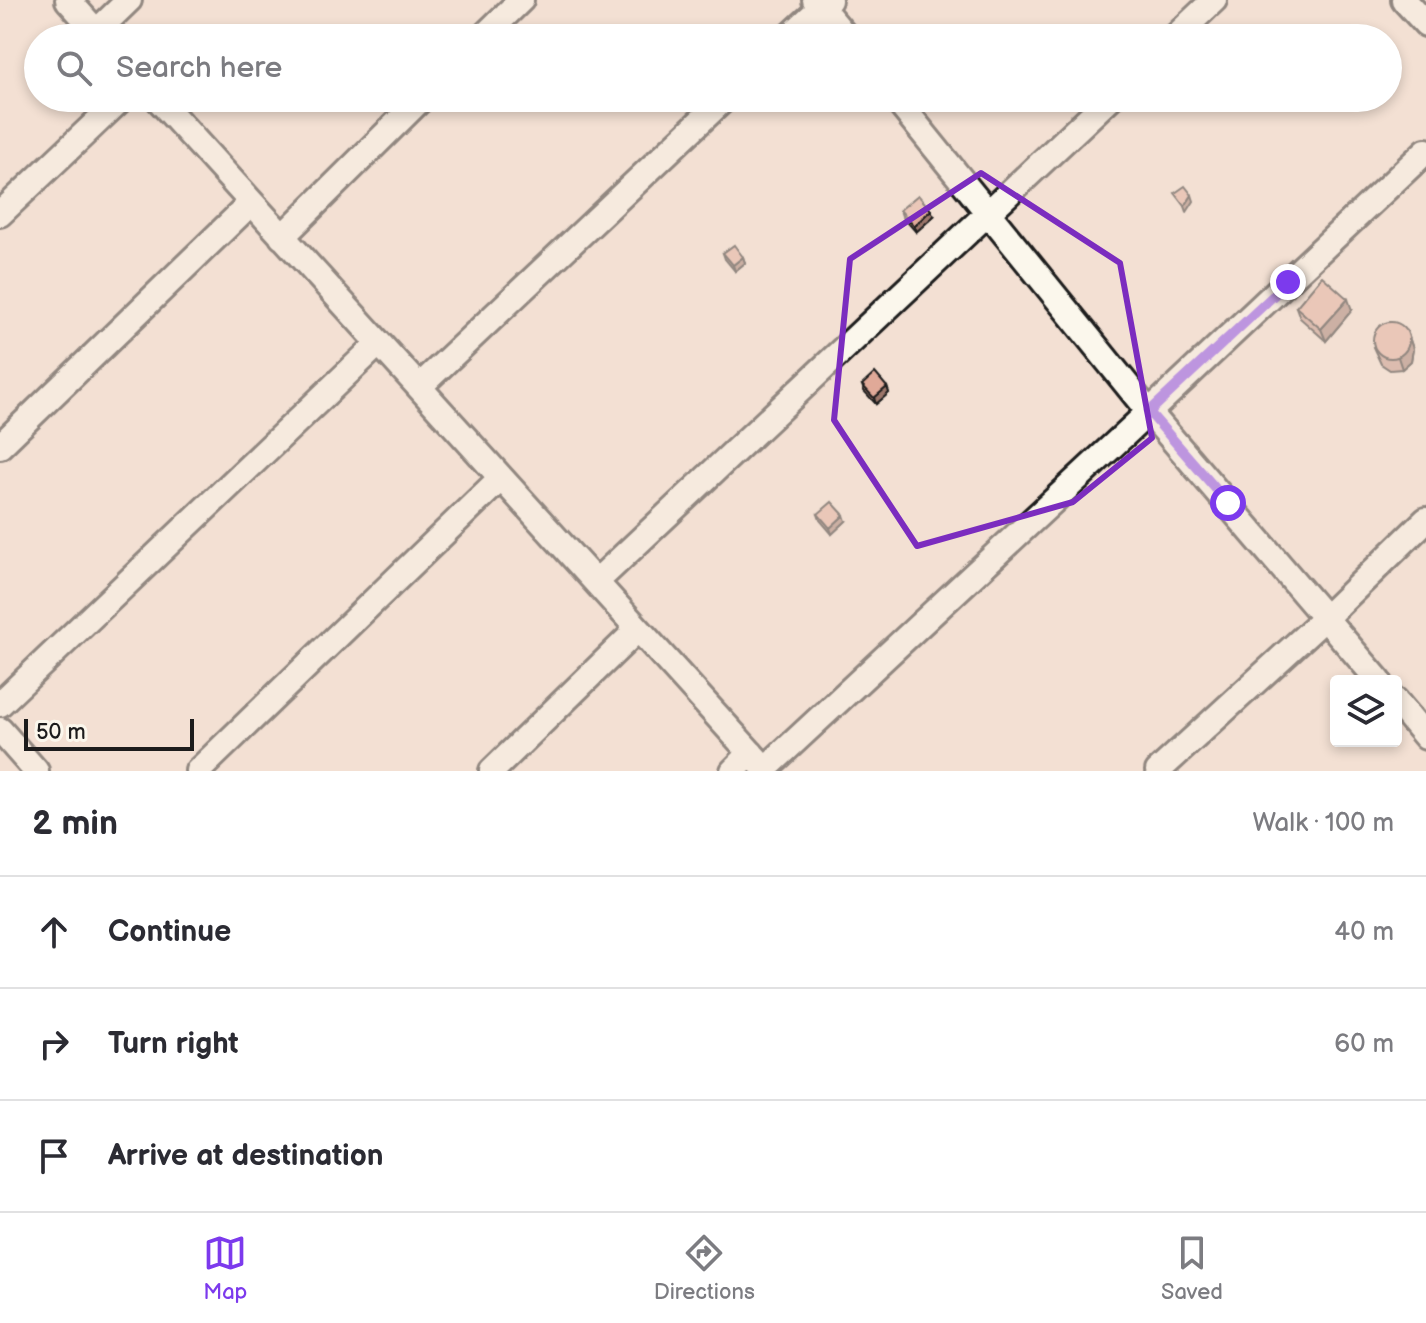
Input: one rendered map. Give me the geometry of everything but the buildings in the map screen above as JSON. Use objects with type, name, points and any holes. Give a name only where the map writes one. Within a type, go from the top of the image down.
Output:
[{"type":"street","points":[[68,0],[89,24]]},
{"type":"street","points":[[108,24],[129,0]]},
{"type":"street","points":[[496,24],[521,0]]},
{"type":"street","points":[[1189,24],[1214,0]]},
{"type":"street","points":[[1404,0],[1426,24]]},
{"type":"street","points":[[801,24],[822,2],[837,24]]},
{"type":"street","points":[[0,214],[107,112]]},
{"type":"street","points":[[170,112],[761,765]]},
{"type":"street","points":[[282,237],[408,112]]},
{"type":"street","points":[[419,387],[710,112]]},
{"type":"street","points":[[906,112],[1149,412],[1374,675]]},
{"type":"street","points":[[596,582],[1095,112]]},
{"type":"street","points":[[733,771],[761,765],[1149,412],[1426,151]]},
{"type":"street","points":[[0,446],[251,203]]},
{"type":"street","points":[[0,704],[379,343]]},
{"type":"street","points":[[198,771],[501,478]]},
{"type":"street","points":[[1158,771],[1326,617],[1426,520]]},
{"type":"street","points":[[492,771],[638,629]]},
{"type":"street","points":[[1402,708],[1426,737]]},
{"type":"street","points":[[0,730],[36,771]]},
{"type":"highlighted area","points":[[981,173],[1120,263],[1152,438],[1073,502],[917,546],[834,420],[850,259]]},
{"type":"route","points":[[1228,503],[1149,412],[1288,282]]}]
